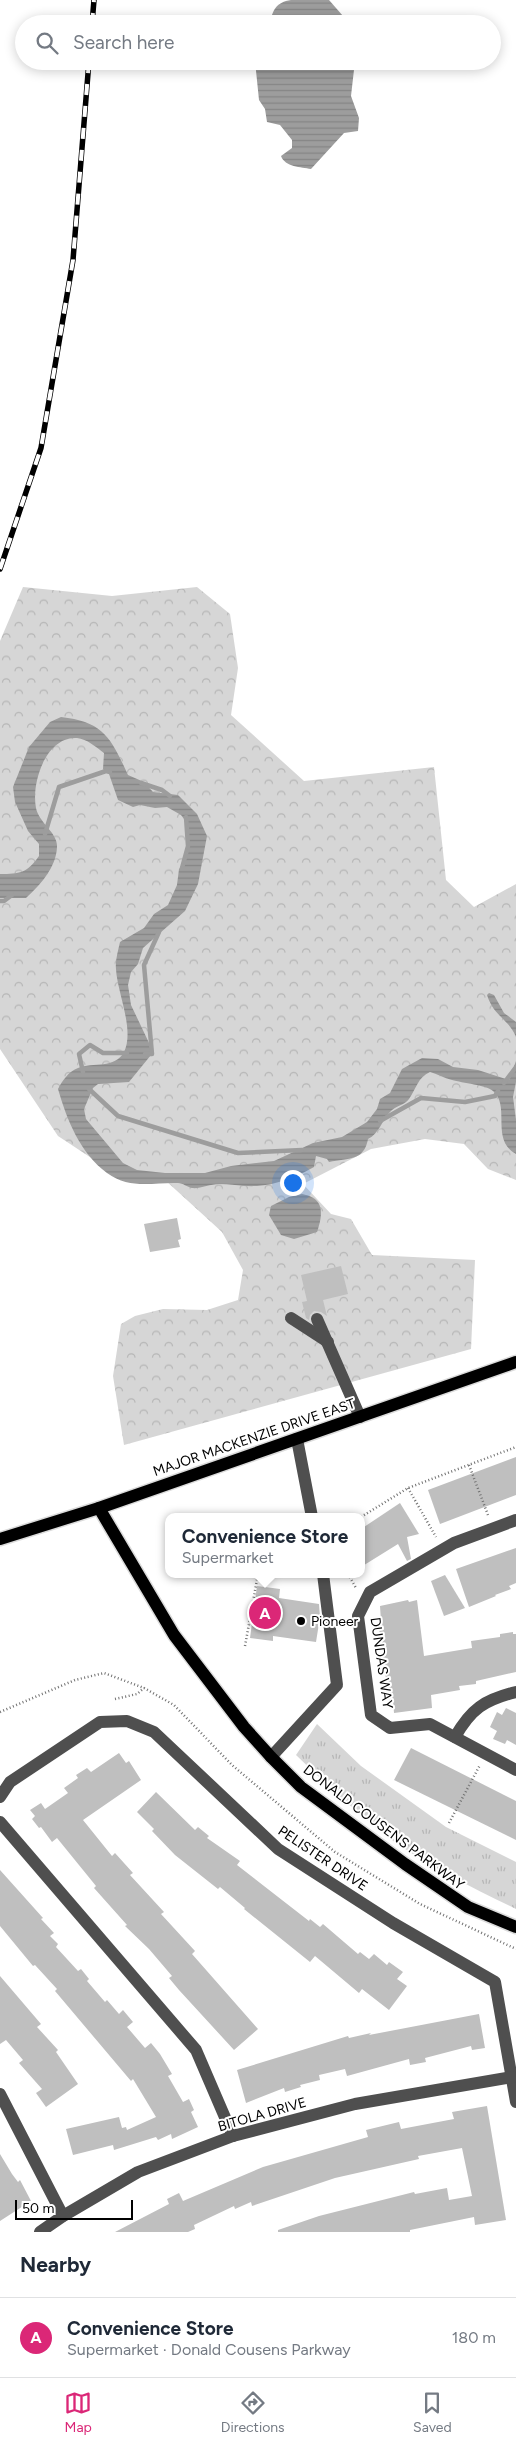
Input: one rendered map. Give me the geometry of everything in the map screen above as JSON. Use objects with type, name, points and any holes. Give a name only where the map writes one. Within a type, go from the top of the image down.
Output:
[{"type":"main road","name":"MAJOR MACKENZIE DRIVE EAST","points":[[0,1539],[99,1508],[516,1362]]},
{"type":"main road","name":"DONALD COUSENS PARKWAY","points":[[99,1508],[174,1635],[244,1727],[271,1757],[301,1787],[405,1864],[468,1907],[516,1927]]},
{"type":"street","points":[[291,1318],[328,1342]]},
{"type":"street","points":[[317,1319],[360,1417]]},
{"type":"street","points":[[297,1439],[311,1513]]},
{"type":"street","name":"DUNDAS WAY","points":[[516,1520],[443,1550],[370,1592],[358,1616],[371,1715],[390,1728],[430,1724],[516,1770]]},
{"type":"street","points":[[271,1757],[337,1684],[324,1578]]},
{"type":"street","points":[[455,1737],[468,1716],[479,1706],[516,1692]]},
{"type":"street","name":"PELISTER DRIVE","points":[[0,1797],[10,1782],[100,1722],[128,1721],[154,1732],[278,1849],[393,1923],[495,1982],[516,2102]]},
{"type":"street","points":[[0,1822],[196,2050],[233,2136]]},
{"type":"street","name":"BITOLA DRIVE","points":[[40,2232],[63,2216],[138,2172],[233,2136],[355,2104],[512,2077]]},
{"type":"street","points":[[0,2094],[63,2216]]},
{"type":"path","points":[[365,1515],[408,1488],[516,1447]]},
{"type":"path","points":[[469,1465],[493,1528]]},
{"type":"path","points":[[408,1488],[443,1550]]},
{"type":"path","points":[[245,1646],[257,1578]]},
{"type":"path","points":[[0,1712],[75,1680],[104,1672],[144,1688],[174,1705],[232,1765],[335,1852],[420,1904],[516,1949]]},
{"type":"path","points":[[115,1699],[137,1694],[144,1688]]},
{"type":"path","points":[[449,1824],[486,1754]]},
{"type":"green space","points":[[23,587],[112,596],[197,587],[230,614],[238,668],[231,715],[304,781],[434,767],[446,880],[474,907],[516,884],[516,1180],[488,1169],[464,1144],[425,1139],[371,1149],[303,1184],[331,1214],[351,1219],[372,1255],[475,1260],[471,1349],[124,1445],[113,1376],[121,1324],[135,1316],[163,1309],[207,1310],[238,1300],[243,1270],[222,1232],[165,1180],[105,1167],[58,1136],[0,1049],[0,641]]},
{"type":"green space","points":[[317,1724],[361,1766],[446,1827],[516,1862],[516,1909],[455,1878],[396,1843],[332,1789],[296,1755]]},
{"type":"shaded area","points":[[329,0],[342,15],[272,15],[279,5],[286,1]]},
{"type":"shaded area","points":[[256,70],[354,70],[351,96],[359,118],[358,131],[344,133],[311,169],[294,166],[283,160],[281,156],[292,148],[292,140],[280,125],[267,122],[265,109],[259,100]]},
{"type":"shaded area","points":[[61,717],[76,719],[97,728],[111,742],[128,775],[144,782],[153,792],[178,795],[197,814],[207,836],[198,884],[185,911],[143,948],[138,964],[131,972],[128,985],[131,1005],[150,1045],[151,1055],[129,1082],[98,1084],[93,1088],[84,1109],[86,1119],[123,1163],[137,1170],[165,1173],[205,1173],[231,1166],[274,1161],[313,1143],[342,1137],[367,1122],[377,1109],[380,1099],[390,1093],[402,1069],[422,1058],[438,1059],[453,1067],[478,1070],[509,1080],[516,1061],[516,1082],[513,1097],[516,1120],[516,1154],[508,1148],[504,1140],[501,1105],[493,1091],[485,1087],[452,1080],[430,1072],[420,1080],[407,1101],[387,1115],[375,1134],[368,1139],[366,1146],[359,1155],[349,1159],[329,1162],[327,1159],[316,1156],[314,1167],[279,1182],[257,1186],[219,1184],[195,1188],[178,1183],[142,1184],[124,1182],[107,1173],[98,1165],[82,1146],[70,1124],[58,1089],[66,1077],[75,1069],[115,1061],[124,1052],[128,1033],[127,1022],[116,966],[120,942],[144,928],[154,914],[168,905],[177,885],[179,869],[186,859],[189,837],[187,823],[181,815],[167,807],[155,808],[140,805],[133,807],[118,800],[109,774],[103,769],[104,753],[84,740],[77,738],[66,739],[49,753],[43,763],[36,786],[36,808],[57,842],[54,862],[42,882],[26,898],[0,898],[0,874],[13,874],[27,869],[39,856],[39,844],[28,831],[15,802],[13,787],[29,747],[50,722]]},
{"type":"shaded area","points":[[489,993],[494,995],[504,1013],[516,1022],[516,1037],[490,1002],[487,995]]},
{"type":"shaded area","points":[[302,1194],[315,1199],[320,1208],[321,1213],[317,1232],[294,1239],[281,1235],[269,1215],[271,1206],[289,1197]]},
{"type":"building","points":[[177,1218],[181,1239],[178,1240],[180,1247],[150,1252],[144,1224]]},
{"type":"building","points":[[341,1266],[348,1294],[323,1300],[327,1316],[321,1312],[314,1311],[310,1315],[309,1320],[306,1318],[302,1302],[307,1301],[301,1275]]},
{"type":"building","points":[[516,1457],[516,1495],[440,1524],[428,1490]]},
{"type":"building","points":[[400,1503],[419,1534],[407,1537],[411,1559],[407,1561],[398,1544],[365,1565],[365,1526]]},
{"type":"building","points":[[516,1548],[516,1583],[509,1586],[511,1589],[469,1607],[456,1569]]},
{"type":"building","points":[[445,1575],[465,1608],[444,1616],[431,1581]]},
{"type":"building","points":[[257,1586],[280,1589],[279,1598],[319,1604],[320,1617],[316,1642],[273,1636],[273,1641],[250,1638]]},
{"type":"building","points":[[408,1600],[409,1602],[417,1600],[424,1656],[472,1648],[471,1641],[500,1637],[500,1634],[513,1632],[513,1634],[516,1634],[516,1672],[476,1681],[476,1684],[459,1686],[460,1690],[431,1695],[432,1708],[394,1713],[393,1701],[389,1701],[378,1621],[381,1621],[380,1606]]},
{"type":"building","points":[[506,1708],[516,1713],[516,1745],[507,1740],[505,1744],[493,1739],[497,1731],[490,1727],[497,1712],[502,1715]]},
{"type":"building","points":[[411,1748],[516,1801],[516,1840],[394,1780]]},
{"type":"building","points":[[119,1753],[126,1763],[129,1761],[141,1780],[83,1820],[112,1856],[115,1853],[133,1873],[130,1875],[164,1912],[161,1914],[195,1951],[192,1954],[258,2029],[234,2050],[179,1990],[169,1978],[172,1976],[149,1949],[125,1926],[127,1925],[94,1888],[96,1886],[57,1838],[52,1842],[41,1827],[39,1828],[32,1819],[35,1816],[30,1810],[41,1803],[45,1809],[68,1793],[64,1788],[78,1778],[76,1775],[87,1768],[91,1772]]},
{"type":"building","points":[[156,1792],[195,1830],[198,1827],[209,1836],[207,1838],[240,1861],[237,1865],[309,1921],[310,1919],[320,1927],[323,1924],[358,1954],[360,1952],[369,1959],[374,1954],[387,1965],[389,1962],[403,1972],[397,1979],[407,1986],[389,2010],[362,1989],[359,1993],[315,1956],[310,1962],[244,1909],[220,1887],[218,1889],[175,1855],[137,1812]]},
{"type":"building","points":[[0,1870],[54,1933],[50,1936],[58,1944],[56,1947],[78,1971],[81,1969],[89,1979],[87,1981],[105,2002],[107,2000],[119,2014],[123,2010],[133,2022],[127,2027],[145,2048],[151,2043],[160,2054],[172,2074],[168,2076],[183,2102],[189,2099],[194,2110],[191,2112],[198,2127],[172,2139],[171,2134],[158,2140],[156,2137],[114,2150],[113,2145],[73,2155],[66,2129],[119,2117],[122,2128],[126,2127],[127,2130],[156,2117],[133,2079],[131,2081],[55,1991],[57,1989],[35,1965],[33,1966],[0,1926]]},
{"type":"building","points":[[0,1976],[41,2024],[37,2027],[58,2050],[56,2052],[78,2084],[46,2107],[36,2093],[42,2089],[19,2063],[23,2060],[6,2040],[0,2044]]},
{"type":"building","points":[[479,2014],[485,2048],[472,2050],[471,2046],[425,2058],[426,2062],[410,2065],[409,2059],[347,2076],[345,2069],[319,2075],[320,2080],[300,2085],[301,2087],[285,2092],[284,2088],[246,2103],[237,2070],[348,2036],[349,2038],[371,2033],[369,2035]]},
{"type":"building","points":[[487,2106],[506,2220],[475,2225],[474,2217],[410,2230],[410,2232],[278,2232],[278,2230],[319,2216],[414,2192],[415,2194],[447,2188],[449,2200],[472,2196],[462,2148],[418,2156],[419,2159],[335,2178],[252,2206],[251,2202],[235,2209],[234,2206],[194,2225],[195,2229],[188,2232],[115,2232],[169,2204],[167,2199],[179,2193],[183,2201],[263,2167],[368,2137],[366,2130],[399,2122],[401,2129],[454,2119],[452,2112]]},
{"type":"building","points":[[0,2154],[18,2182],[20,2180],[31,2201],[0,2221]]},
{"type":"waterway","points":[[45,834],[59,787],[106,771],[110,772]]},
{"type":"waterway","points":[[141,783],[162,790],[170,796]]},
{"type":"waterway","points":[[182,868],[188,846],[186,817]]},
{"type":"waterway","points":[[0,901],[4,901],[12,895]]},
{"type":"waterway","points":[[145,1054],[152,1054],[144,965],[159,932]]},
{"type":"waterway","points":[[83,1072],[79,1054],[90,1045],[103,1053],[127,1053]]},
{"type":"waterway","points":[[504,1083],[516,1067]]},
{"type":"waterway","points":[[89,1089],[118,1116],[238,1153],[302,1150]]},
{"type":"waterway","points":[[380,1121],[421,1098],[465,1102],[495,1096],[498,1091]]},
{"type":"railway","points":[[93,15],[94,0]]},
{"type":"railway","points":[[0,569],[41,448],[73,260],[88,70]]},
{"type":"place","name":"Convenience Store","points":[[265,1613]]},
{"type":"place","name":"Pioneer","points":[[301,1621]]}]
